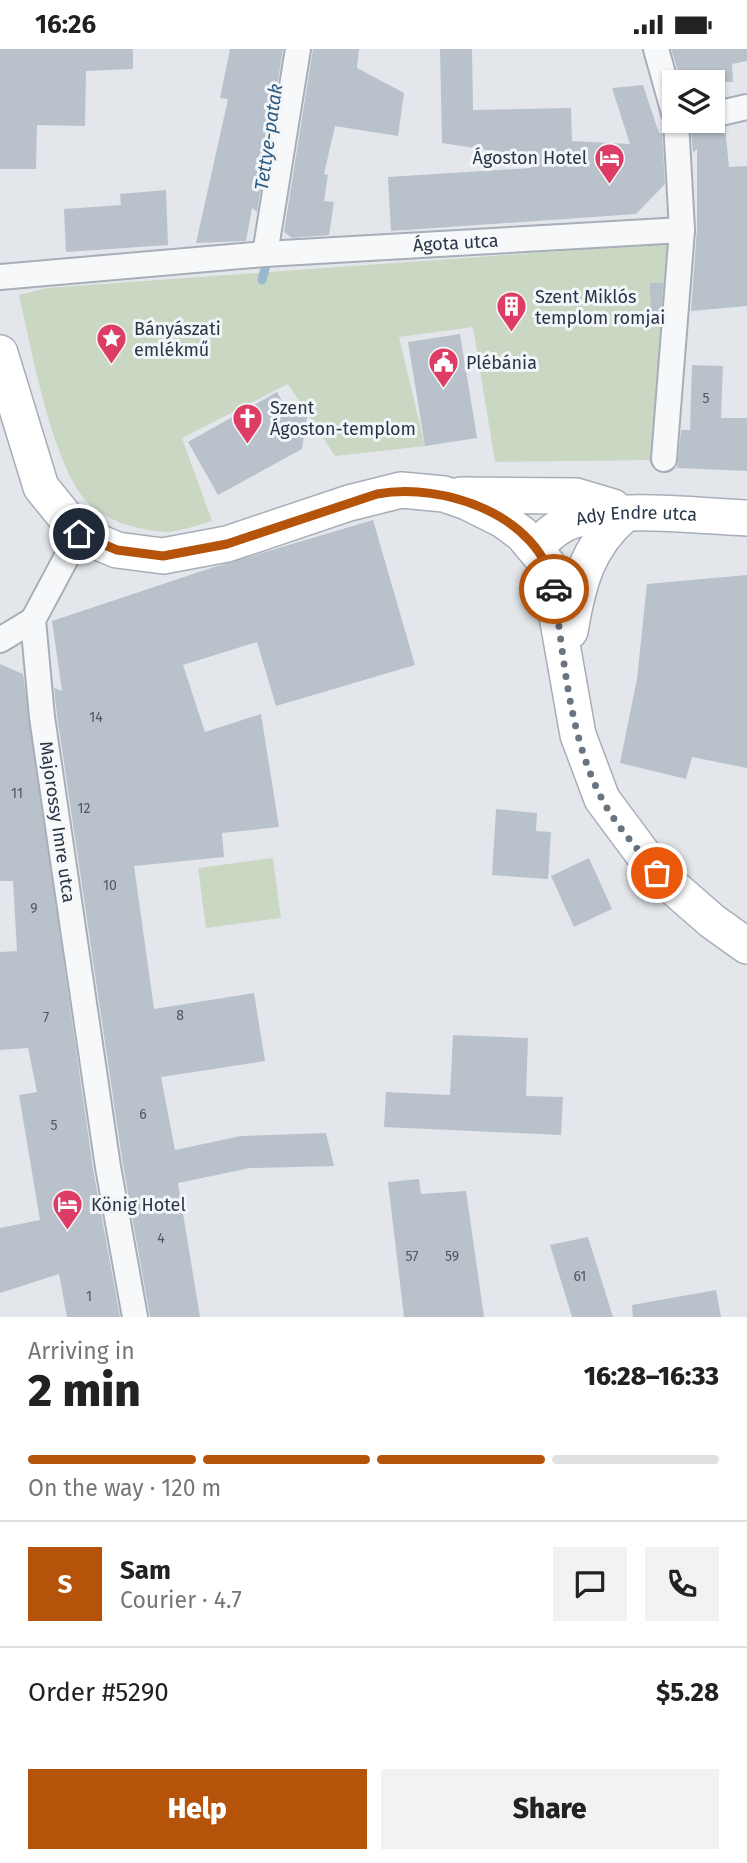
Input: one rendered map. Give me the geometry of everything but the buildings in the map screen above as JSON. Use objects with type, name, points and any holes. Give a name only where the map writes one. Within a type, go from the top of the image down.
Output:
[{"type":"street","points":[[265,254],[298,49]]},
{"type":"street","points":[[656,49],[663,70]]},
{"type":"street","points":[[725,112],[747,107]]},
{"type":"street","points":[[664,459],[682,230],[679,133]]},
{"type":"street","name":"Ágota utca","points":[[0,277],[265,254],[682,230]]},
{"type":"street","points":[[0,354],[41,487],[79,534],[117,550],[163,556],[227,544],[377,494],[401,490],[444,494],[576,496],[596,499],[625,514],[607,530],[578,582],[565,662]]},
{"type":"street","points":[[444,494],[503,520],[536,548],[548,565],[578,735],[602,800],[657,873],[712,921],[747,946]]},
{"type":"street","name":"Ady Endre utca","points":[[536,548],[561,526],[574,520],[625,514],[747,518]]},
{"type":"street","points":[[0,640],[33,620],[79,534]]},
{"type":"street","name":"Majorossy Imre utca","points":[[33,620],[42,717],[104,1140],[135,1317]]},
{"type":"green space","points":[[673,243],[659,460],[495,462],[473,327],[399,337],[425,446],[335,456],[288,384],[182,438],[212,521],[170,532],[144,529],[103,514],[87,502],[75,484],[63,461],[44,404],[19,295],[47,288]]},
{"type":"green space","points":[[273,858],[281,918],[206,928],[198,868]]},
{"type":"waterway","name":"Tettye-patak","points":[[262,280],[268,258]]},
{"type":"way so far","points":[[554,589],[570,695],[587,762],[602,800],[657,873]]},
{"type":"place","name":"Ágoston Hotel","points":[[610,185]]},
{"type":"place","name":"Szent Miklós templom romjai","points":[[512,334]]},
{"type":"place","name":"Bányászati emlékmű","points":[[111,366]]},
{"type":"place","name":"Plébánia","points":[[443,390]]},
{"type":"place","name":"Szent Ágoston-templom","points":[[247,445]]},
{"type":"place","name":"König Hotel","points":[[68,1232]]},
{"type":"route","points":[[79,534],[117,550],[163,556],[227,544],[377,494],[401,490],[426,491],[467,502],[503,520],[522,534],[548,565],[554,589]]}]
